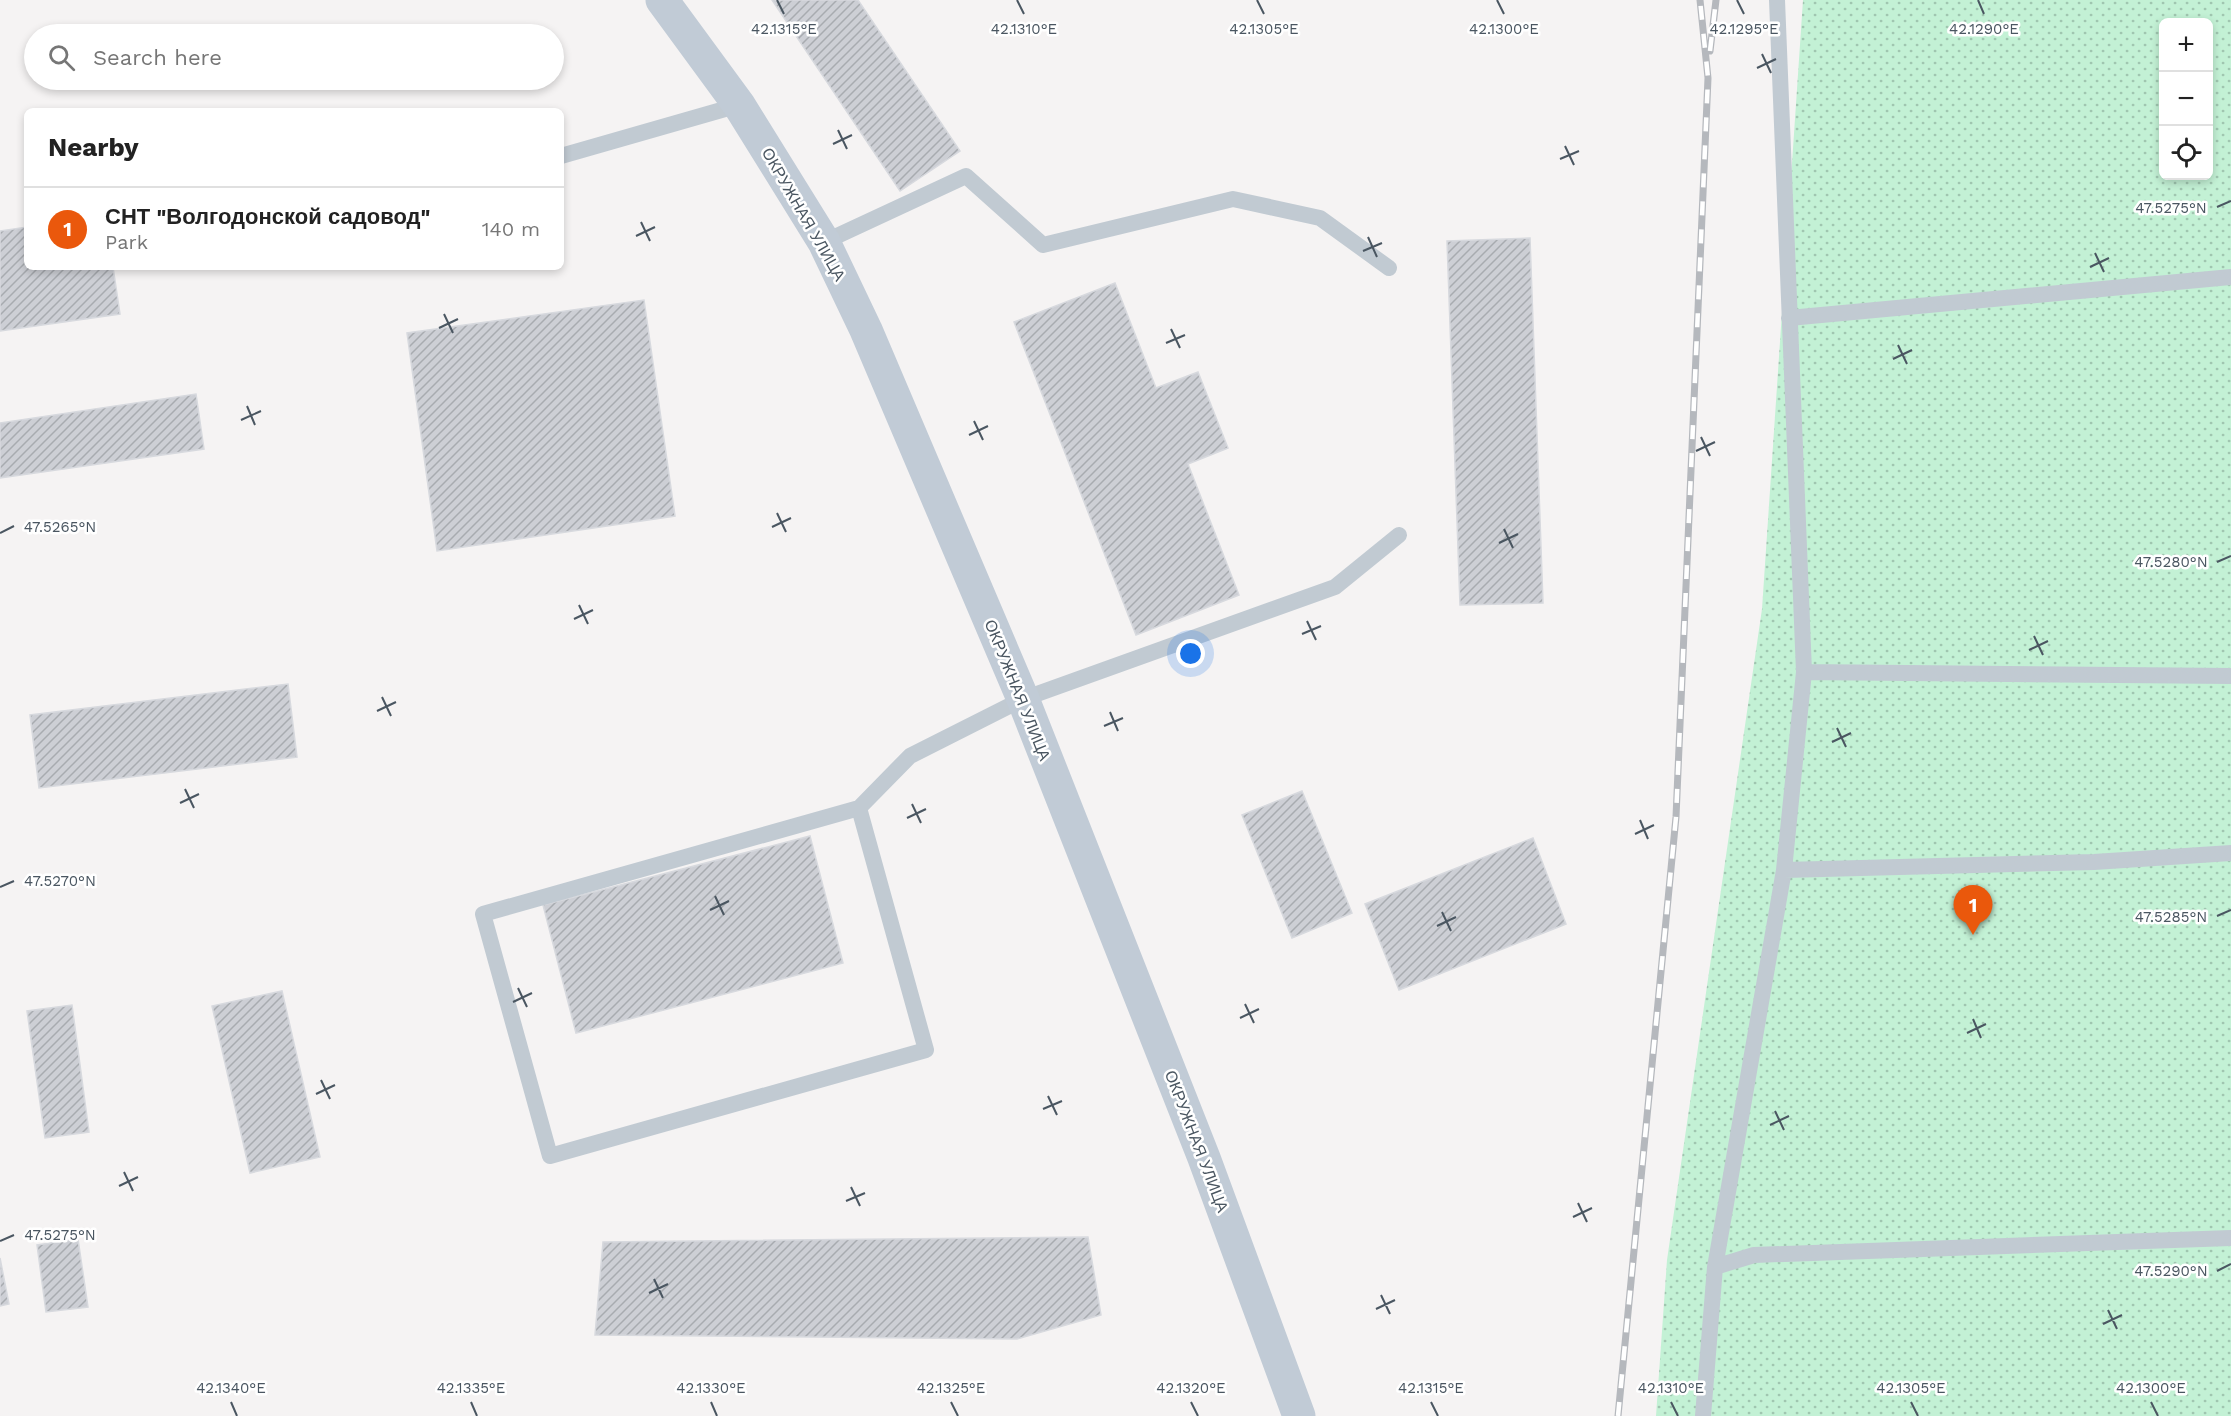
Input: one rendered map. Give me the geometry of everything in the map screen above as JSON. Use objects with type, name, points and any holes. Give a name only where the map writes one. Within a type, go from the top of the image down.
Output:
[{"type":"main road","name":"ОКРУЖНАЯ УЛИЦА","points":[[663,0],[739,105],[824,242],[866,330],[1023,699],[1204,1158],[1299,1416]]},
{"type":"lane","points":[[1703,1416],[1715,1268],[1784,870],[1804,672],[1776,0]]},
{"type":"lane","points":[[564,155],[739,105]]},
{"type":"lane","points":[[824,242],[966,176],[1043,245],[1233,200],[1320,218],[1389,268]]},
{"type":"lane","points":[[1789,318],[2231,277]]},
{"type":"lane","points":[[859,808],[926,1050],[550,1156],[483,914],[859,808],[910,756],[1023,699],[1335,587],[1399,535]]},
{"type":"lane","points":[[1804,672],[2231,676]]},
{"type":"lane","points":[[1784,870],[2094,862],[2231,853]]},
{"type":"lane","points":[[1715,1268],[1754,1255],[2231,1238]]},
{"type":"green space","points":[[1803,0],[2231,0],[2231,1416],[1656,1416],[1667,1260],[1762,609]]},
{"type":"building","points":[[772,0],[858,0],[960,151],[900,191]]},
{"type":"building","points":[[24,227],[24,270],[113,270],[120,314],[0,331],[0,231]]},
{"type":"building","points":[[1530,238],[1543,603],[1460,605],[1447,241]]},
{"type":"building","points":[[1115,283],[1156,388],[1198,372],[1228,448],[1188,464],[1239,595],[1136,635],[1014,322]]},
{"type":"building","points":[[644,300],[675,516],[437,551],[407,333]]},
{"type":"building","points":[[196,394],[204,449],[0,478],[0,423]]},
{"type":"building","points":[[288,684],[297,757],[39,788],[30,715]]},
{"type":"building","points":[[1302,791],[1352,913],[1292,938],[1242,815]]},
{"type":"building","points":[[810,836],[843,963],[576,1033],[543,905]]},
{"type":"building","points":[[1533,838],[1566,924],[1399,990],[1365,904]]},
{"type":"building","points":[[282,991],[320,1157],[250,1173],[212,1006]]},
{"type":"building","points":[[72,1005],[89,1132],[45,1138],[27,1011]]},
{"type":"building","points":[[1088,1237],[1101,1315],[1017,1339],[595,1335],[603,1242]]},
{"type":"building","points":[[78,1239],[88,1307],[46,1312],[37,1245]]},
{"type":"building","points":[[0,1258],[9,1304],[0,1306]]},
{"type":"railway","points":[[1618,1416],[1676,817],[1708,78],[1700,0]]},
{"type":"railway","points":[[1710,51],[1716,0]]},
{"type":"place","name":"СНТ \"Волгодонской садовод\"","points":[[1973,935]]}]
